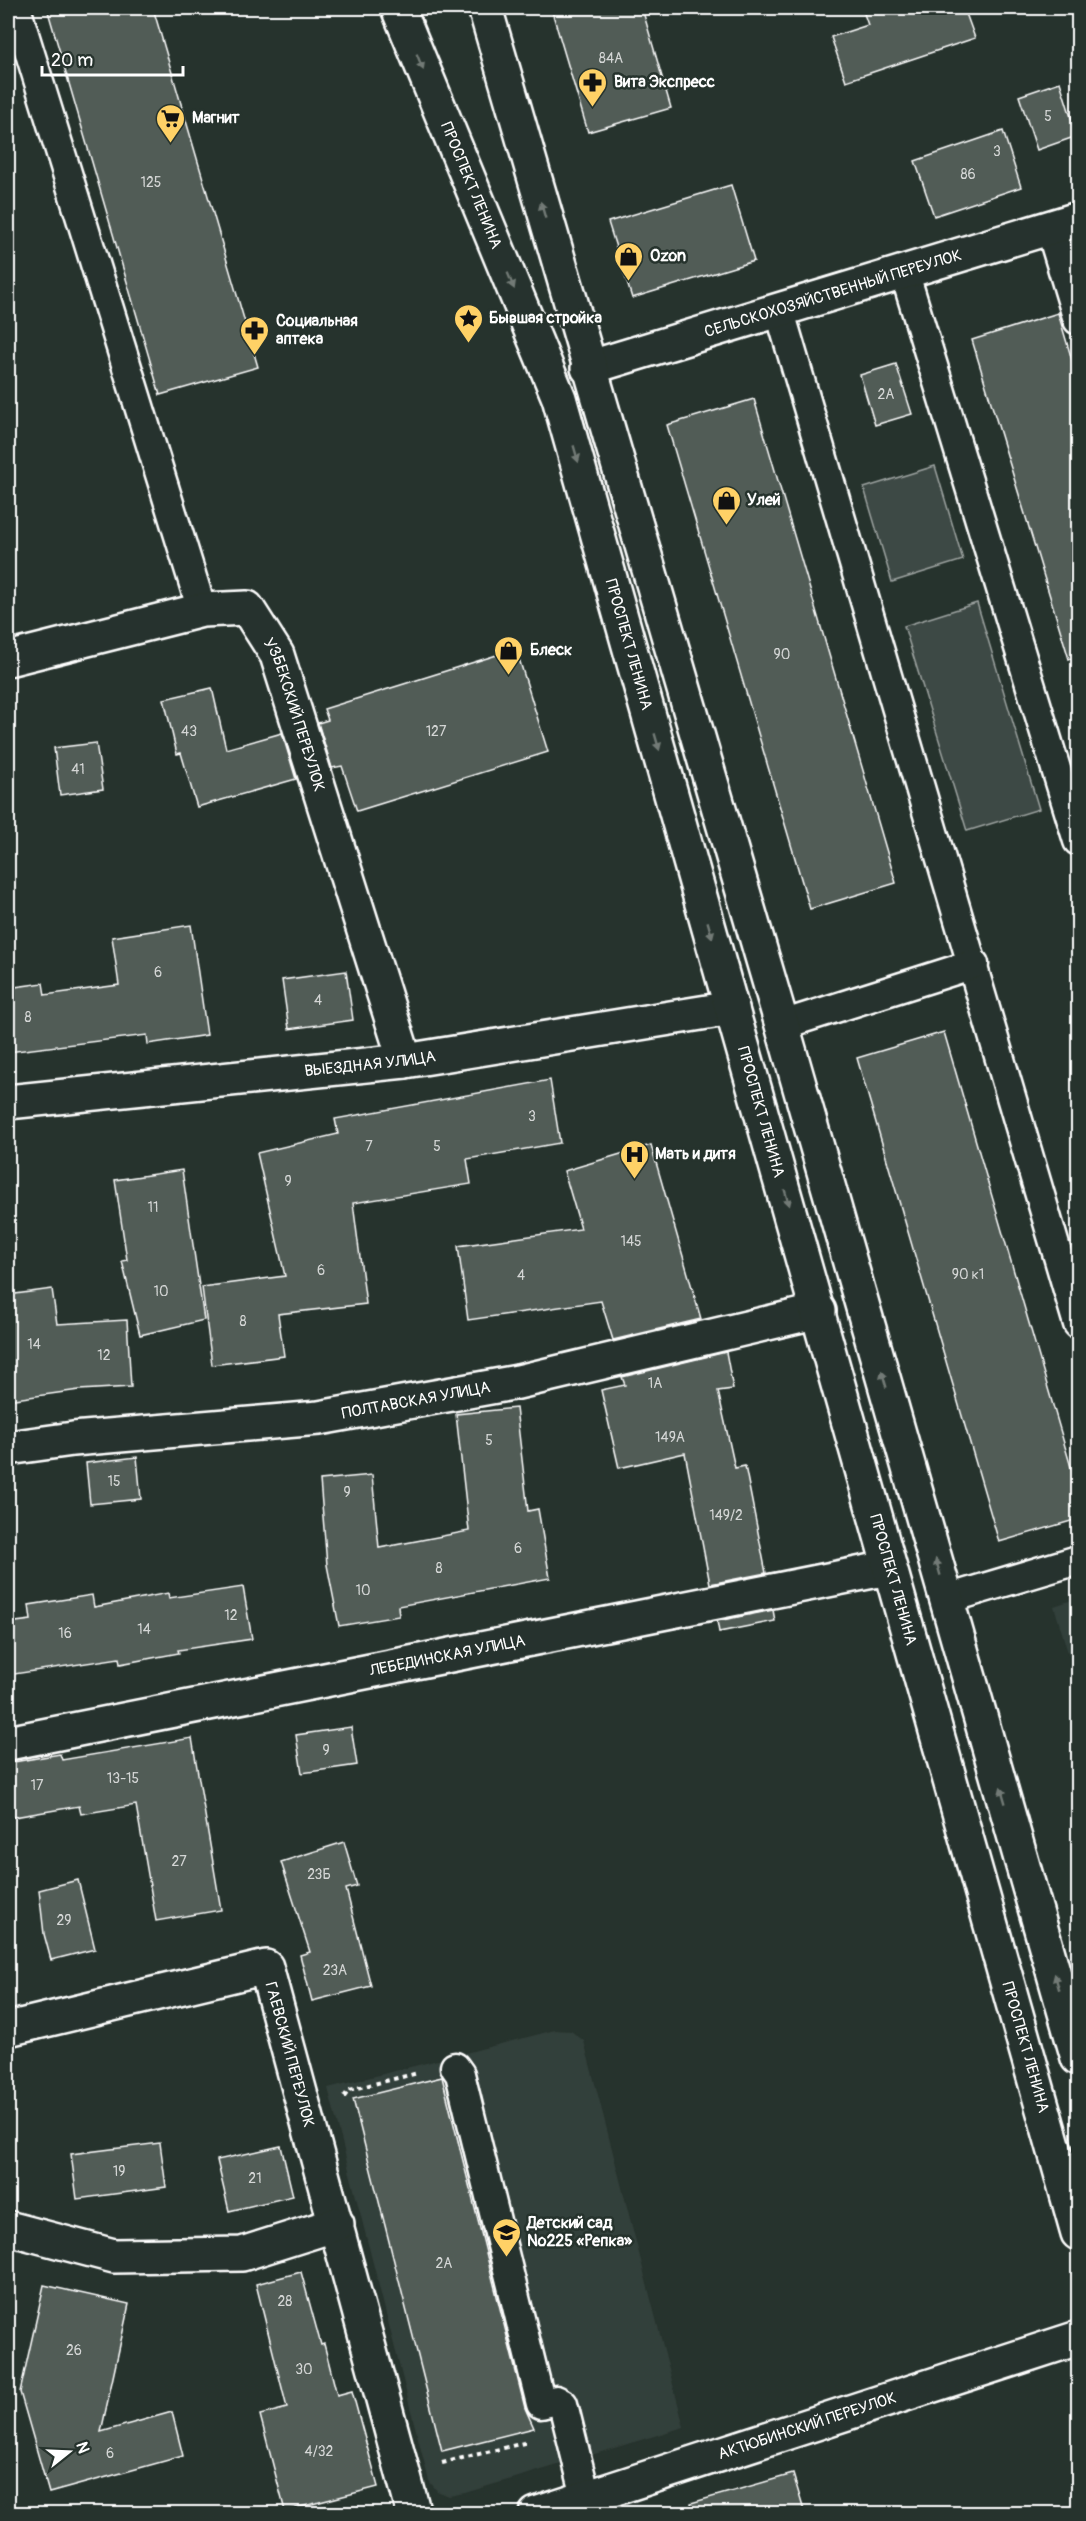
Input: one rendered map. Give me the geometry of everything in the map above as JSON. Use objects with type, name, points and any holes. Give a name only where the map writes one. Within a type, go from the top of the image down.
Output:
[{"type":"street","name":"ПРОСПЕКТ ЛЕНИНА","points":[[398,8],[559,398],[819,1311],[888,1568],[1078,2233]]},
{"type":"street","points":[[485,8],[588,368],[782,1025],[1078,2058]]},
{"type":"street","name":"СЕЛЬСКОХОЗЯЙСТВЕННЫЙ ПЕРЕУЛОК","points":[[588,368],[1064,223]]},
{"type":"street","name":"УЗБЕКСКИЙ ПЕРЕУЛОК","points":[[8,659],[202,610],[247,608],[277,655],[405,1062]]},
{"type":"street","name":"ВЫЕЗДНАЯ УЛИЦА","points":[[8,1102],[405,1062],[732,1008]]},
{"type":"street","name":"ПОЛТАВСКАЯ УЛИЦА","points":[[8,1448],[73,1439],[319,1418],[518,1382],[819,1311]]},
{"type":"street","name":"ЛЕБЕДИНСКАЯ УЛИЦА","points":[[8,1743],[888,1568]]},
{"type":"street","name":"ГАЕВСКИЙ ПЕРЕУЛОК","points":[[8,2029],[266,1967],[414,2514]]},
{"type":"street","points":[[8,2228],[114,2256],[242,2254],[337,2224]]},
{"type":"street","name":"АКТЮБИНСКИЙ ПЕРЕУЛОК","points":[[536,2514],[1078,2338]]},
{"type":"lane","points":[[16,8],[202,610]]},
{"type":"lane","points":[[1064,223],[1078,320]]},
{"type":"lane","points":[[904,272],[1078,841]]},
{"type":"lane","points":[[778,309],[974,964],[1078,1324]]},
{"type":"lane","points":[[782,1025],[974,964]]},
{"type":"lane","points":[[947,1599],[1078,1560]]},
{"type":"lane","points":[[455,2067],[460,2074],[541,2404],[560,2400],[563,2404],[586,2497]]},
{"type":"path","points":[[344,2101],[345,2094],[349,2090],[447,2066],[455,2067]]},
{"type":"path","points":[[438,2463],[539,2439]]},
{"type":"shaded area","points":[[935,466],[963,560],[892,582],[864,488]]},
{"type":"shaded area","points":[[977,603],[1039,809],[967,831],[904,626]]},
{"type":"shaded area","points":[[1078,1598],[1078,1686],[1054,1606]]},
{"type":"shaded area","name":"Детский сад №225 «Репка»","points":[[555,2030],[571,2031],[584,2041],[684,2427],[449,2496],[437,2491],[429,2481],[328,2088]]},
{"type":"building","points":[[47,8],[153,8],[258,367],[160,395]]},
{"type":"building","points":[[551,8],[642,8],[671,108],[588,132]]},
{"type":"building","points":[[862,8],[964,8],[975,38],[846,81],[831,37],[868,25]]},
{"type":"building","points":[[1060,82],[1077,136],[1037,150],[1019,96]]},
{"type":"building","points":[[1003,131],[1021,187],[934,216],[915,161]]},
{"type":"building","points":[[731,185],[754,261],[632,298],[608,222]]},
{"type":"building","points":[[1058,313],[1078,380],[1078,657],[1069,659],[972,340]]},
{"type":"building","points":[[896,364],[912,414],[875,425],[860,375]]},
{"type":"building","points":[[754,399],[896,883],[810,909],[667,425]]},
{"type":"building","points":[[516,649],[548,752],[357,811],[342,766],[332,768],[318,723],[328,720],[324,709]]},
{"type":"building","points":[[212,688],[226,749],[282,733],[296,779],[197,807],[181,753],[177,754],[164,699]]},
{"type":"building","points":[[96,743],[103,789],[60,795],[54,748]]},
{"type":"building","points":[[191,925],[207,1035],[148,1044],[147,1035],[8,1052],[8,988],[43,983],[45,995],[119,985],[112,937]]},
{"type":"building","points":[[346,971],[353,1020],[289,1029],[282,980]]},
{"type":"building","points":[[944,1032],[1078,1491],[1078,1519],[999,1542],[857,1058]]},
{"type":"building","points":[[550,1080],[560,1143],[467,1159],[471,1184],[353,1203],[366,1304],[278,1314],[284,1356],[212,1365],[202,1287],[285,1276],[257,1153],[338,1134],[335,1119]]},
{"type":"building","points":[[651,1145],[701,1319],[613,1340],[601,1301],[468,1320],[458,1246],[581,1229],[564,1171]]},
{"type":"building","points":[[182,1170],[204,1320],[140,1335],[122,1261],[127,1260],[115,1180]]},
{"type":"building","points":[[52,1289],[57,1324],[127,1320],[131,1387],[79,1390],[8,1400],[8,1295]]},
{"type":"building","points":[[726,1352],[733,1389],[718,1391],[735,1468],[745,1466],[766,1573],[710,1584],[685,1453],[619,1468],[601,1390],[625,1385],[622,1377]]},
{"type":"building","points":[[516,1408],[528,1511],[538,1509],[550,1578],[398,1606],[399,1616],[339,1626],[327,1565],[320,1480],[372,1475],[379,1548],[469,1531],[456,1414]]},
{"type":"building","points":[[137,1457],[141,1499],[90,1504],[86,1463]]},
{"type":"building","points":[[243,1587],[252,1639],[178,1650],[179,1653],[120,1664],[119,1658],[8,1675],[8,1623],[31,1620],[29,1605],[92,1595],[94,1607],[168,1593],[169,1598]]},
{"type":"building","points":[[773,1610],[775,1621],[719,1632],[717,1621]]},
{"type":"building","points":[[351,1727],[357,1765],[302,1773],[296,1735]]},
{"type":"building","points":[[192,1738],[221,1910],[156,1921],[136,1805],[81,1814],[79,1806],[8,1818],[8,1763],[60,1754],[62,1760]]},
{"type":"building","points":[[344,1842],[357,1886],[346,1889],[371,1986],[312,2001],[300,1955],[310,1952],[281,1862]]},
{"type":"building","points":[[78,1880],[95,1949],[51,1960],[44,1934],[39,1890]]},
{"type":"building","points":[[442,2077],[525,2408],[534,2428],[442,2451],[353,2099]]},
{"type":"building","points":[[160,2143],[166,2187],[77,2199],[71,2154]]},
{"type":"building","points":[[281,2146],[293,2196],[229,2211],[217,2160]]},
{"type":"building","points":[[301,2272],[321,2345],[324,2344],[337,2395],[352,2391],[378,2487],[285,2511],[260,2415],[287,2408],[256,2284]]},
{"type":"building","points":[[44,2285],[129,2304],[101,2432],[172,2412],[183,2456],[49,2493],[20,2392]]},
{"type":"building","points":[[793,2474],[805,2514],[693,2514],[691,2503]]},
{"type":"place","name":"Вита Экспресс","points":[[593,108]]},
{"type":"place","name":"Магнит","points":[[171,144]]},
{"type":"place","name":"Ozon","points":[[629,282]]},
{"type":"place","name":"Бывшая стройка","points":[[468,344]]},
{"type":"place","name":"Социальная аптека","points":[[255,356]]},
{"type":"place","name":"Улей","points":[[726,526]]},
{"type":"place","name":"Блеск","points":[[509,676]]},
{"type":"place","name":"Мать и дитя","points":[[634,1180]]},
{"type":"place","name":"Детский сад №225 «Репка»","points":[[506,2258]]}]
